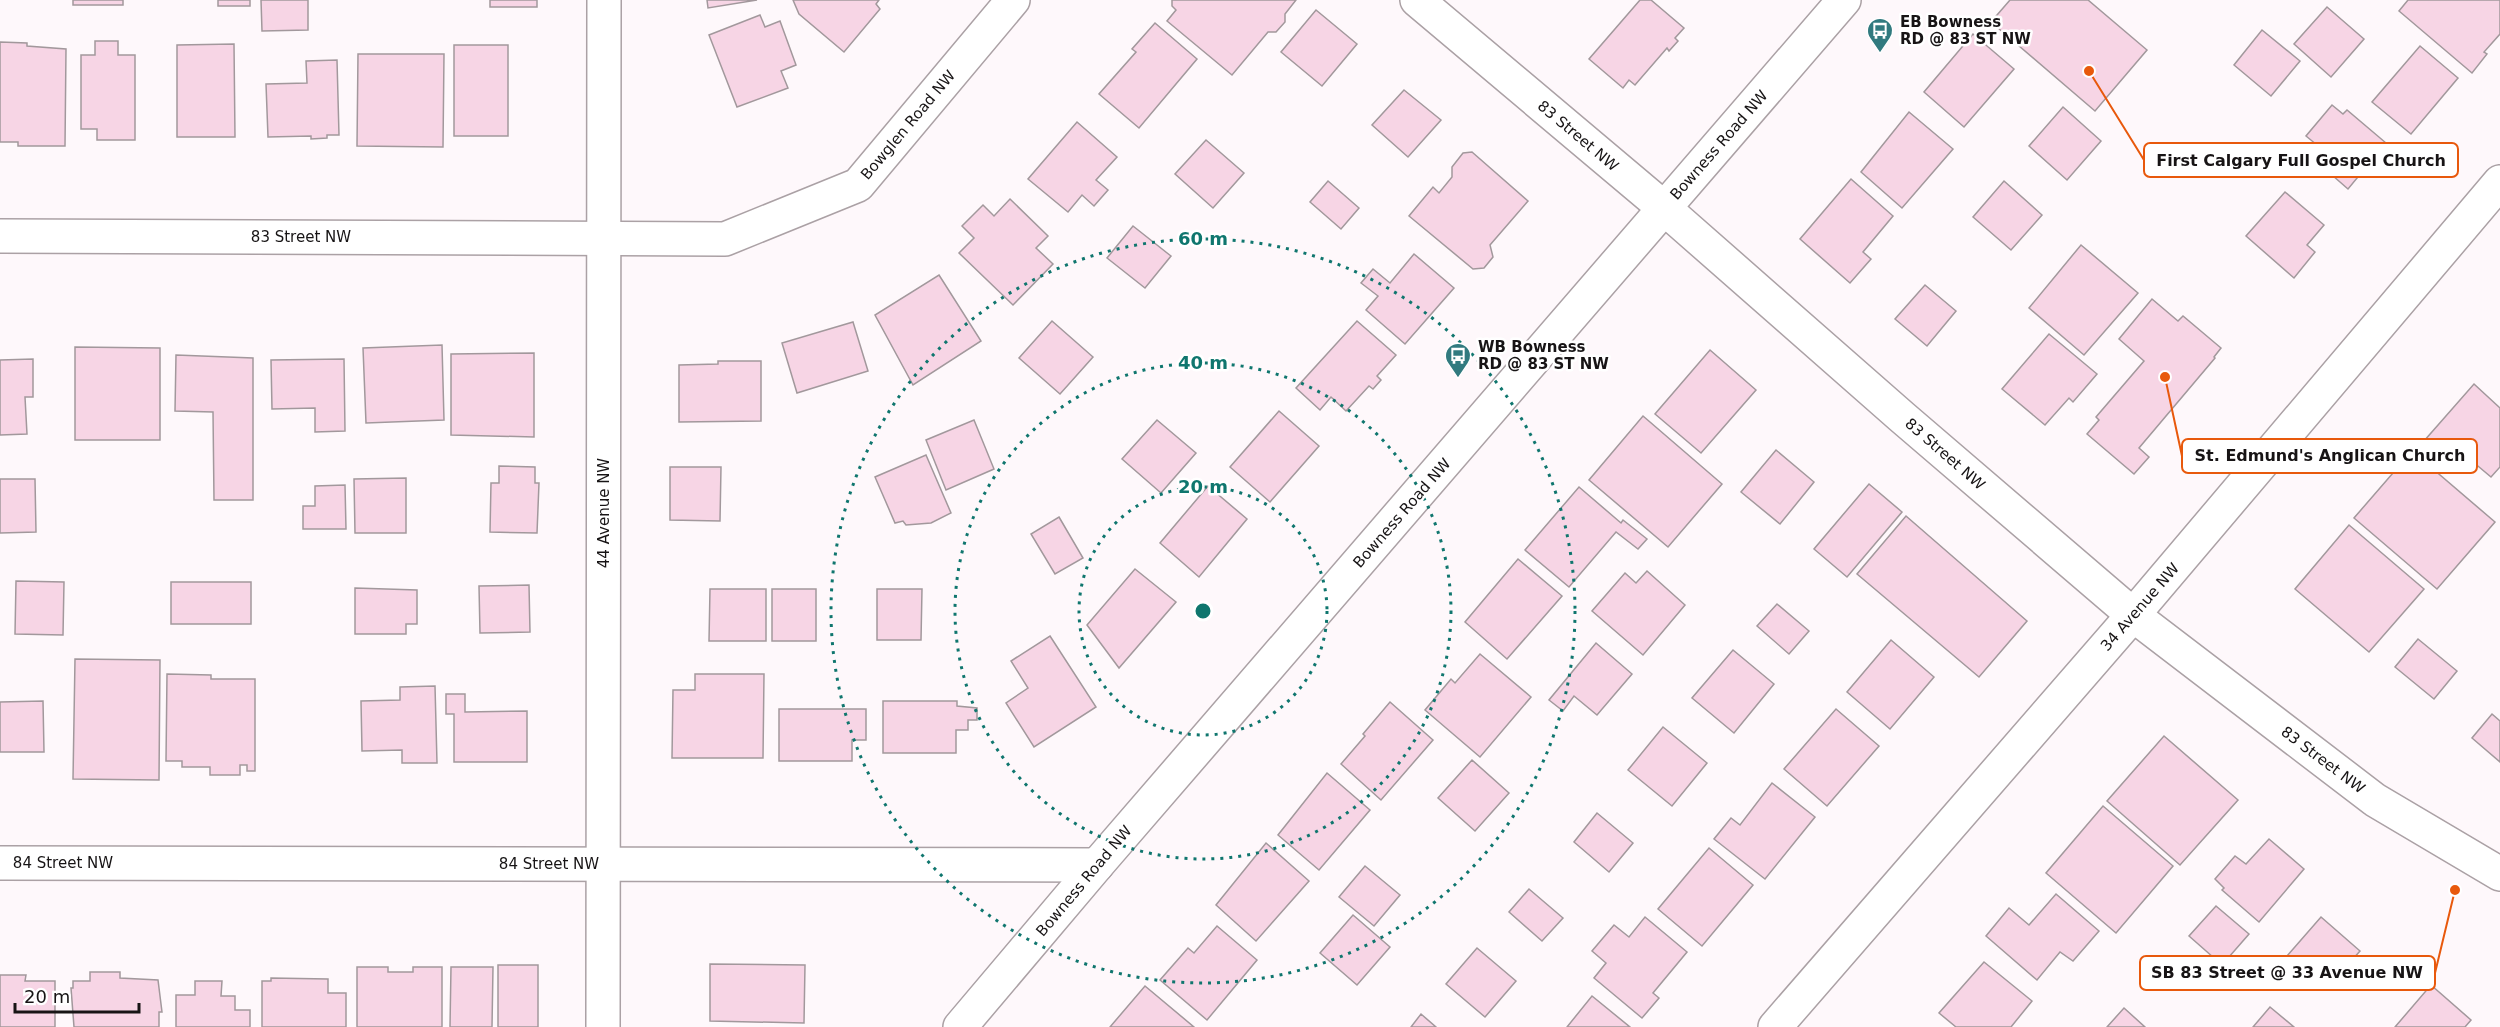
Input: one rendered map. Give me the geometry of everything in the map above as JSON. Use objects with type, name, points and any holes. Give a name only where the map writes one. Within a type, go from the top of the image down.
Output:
[{"type":"street","name":"44 Avenue NW","points":[[603,1027],[604,0]]},
{"type":"street","name":"Bowglen Road NW","points":[[603,237],[725,239],[858,185],[1013,0]]},
{"type":"street","name":"83 Street NW","points":[[1417,0],[1664,208],[1902,417],[2133,615],[2375,800],[2500,874]]},
{"type":"street","name":"Bowness Road NW","points":[[960,1027],[1097,865],[1844,0]]},
{"type":"street","name":"34 Avenue NW","points":[[1775,1027],[2133,615],[2500,182]]},
{"type":"street","name":"83 Street NW","points":[[0,236],[603,237]]},
{"type":"street","name":"84 Street NW","points":[[0,863],[1097,865]]},
{"type":"building","points":[[73,0],[123,0],[123,5],[73,5]]},
{"type":"building","points":[[218,0],[250,0],[250,6],[218,6]]},
{"type":"building","points":[[261,0],[308,0],[308,30],[262,31]]},
{"type":"building","points":[[490,0],[537,0],[537,7],[490,7]]},
{"type":"building","points":[[707,0],[757,0],[708,8]]},
{"type":"building","points":[[793,0],[879,0],[876,4],[880,9],[844,52],[799,14]]},
{"type":"building","points":[[1172,0],[1296,0],[1285,14],[1285,22],[1276,32],[1268,32],[1232,75],[1167,21],[1176,10],[1172,6]]},
{"type":"building","points":[[1640,0],[1651,0],[1684,28],[1675,38],[1678,41],[1669,51],[1667,48],[1635,85],[1629,80],[1623,88],[1589,59]]},
{"type":"building","points":[[2010,0],[2088,0],[2147,50],[2095,111],[1991,22]]},
{"type":"building","points":[[2408,0],[2500,0],[2500,34],[2484,52],[2487,54],[2472,73],[2399,11]]},
{"type":"building","points":[[2327,7],[2364,39],[2331,77],[2294,44]]},
{"type":"building","points":[[1316,10],[1357,44],[1322,86],[1281,52]]},
{"type":"building","points":[[760,15],[765,27],[780,21],[796,65],[781,71],[788,88],[737,107],[709,35]]},
{"type":"building","points":[[1155,23],[1197,59],[1139,128],[1099,94],[1136,52],[1132,49]]},
{"type":"building","points":[[2262,30],[2300,61],[2271,96],[2234,65]]},
{"type":"building","points":[[1973,34],[2014,69],[1964,127],[1924,92]]},
{"type":"building","points":[[95,41],[118,41],[118,55],[135,55],[135,140],[97,140],[97,129],[81,129],[81,55],[95,55]]},
{"type":"building","points":[[0,42],[27,43],[27,46],[66,49],[65,146],[18,146],[18,142],[0,142]]},
{"type":"building","points":[[234,44],[235,137],[177,137],[177,45]]},
{"type":"building","points":[[454,45],[508,45],[508,136],[454,136]]},
{"type":"building","points":[[2420,46],[2458,78],[2411,134],[2372,102]]},
{"type":"building","points":[[358,54],[444,54],[443,147],[357,146]]},
{"type":"building","points":[[337,60],[339,135],[311,139],[311,136],[268,137],[266,84],[307,83],[306,61]]},
{"type":"building","points":[[1404,90],[1441,120],[1408,157],[1372,125]]},
{"type":"building","points":[[2332,105],[2343,114],[2347,110],[2386,143],[2348,189],[2309,155],[2317,145],[2306,136]]},
{"type":"building","points":[[2063,107],[2101,141],[2067,180],[2029,146]]},
{"type":"building","points":[[1909,112],[1953,149],[1902,208],[1861,172]]},
{"type":"building","points":[[1077,122],[1117,157],[1096,180],[1108,190],[1094,206],[1082,195],[1068,212],[1028,179]]},
{"type":"building","points":[[1206,140],[1244,173],[1213,208],[1175,174]]},
{"type":"building","points":[[1472,152],[1528,201],[1490,245],[1493,257],[1484,268],[1473,269],[1409,216],[1433,187],[1439,193],[1452,177],[1452,167],[1463,153]]},
{"type":"building","points":[[1851,179],[1893,216],[1863,252],[1871,259],[1850,283],[1800,239]]},
{"type":"building","points":[[1328,181],[1359,208],[1341,229],[1310,202]]},
{"type":"building","points":[[2004,181],[2042,215],[2011,250],[1973,217]]},
{"type":"building","points":[[2285,192],[2324,225],[2307,245],[2315,252],[2294,278],[2246,236]]},
{"type":"building","points":[[1010,199],[1048,236],[1036,248],[1053,264],[1013,305],[959,253],[974,238],[962,226],[983,205],[994,216]]},
{"type":"building","points":[[1133,226],[1171,256],[1145,288],[1107,258]]},
{"type":"building","points":[[2081,245],[2138,293],[2084,355],[2029,308]]},
{"type":"building","points":[[1414,254],[1454,288],[1405,344],[1366,310],[1378,296],[1361,283],[1373,269],[1390,283]]},
{"type":"building","points":[[939,275],[981,341],[913,385],[875,315]]},
{"type":"building","points":[[1925,285],[1956,311],[1927,346],[1895,319]]},
{"type":"building","points":[[2152,299],[2178,321],[2183,316],[2221,348],[2139,448],[2149,457],[2134,474],[2087,434],[2099,420],[2096,417],[2144,361],[2119,339]]},
{"type":"building","points":[[1052,321],[1093,357],[1060,394],[1019,358]]},
{"type":"building","points":[[1357,321],[1396,355],[1377,376],[1381,380],[1373,389],[1369,386],[1346,411],[1331,397],[1320,410],[1296,388]]},
{"type":"building","points":[[853,322],[868,371],[797,393],[782,343]]},
{"type":"building","points":[[2049,334],[2097,374],[2073,402],[2069,398],[2045,425],[2002,389]]},
{"type":"building","points":[[442,345],[444,420],[366,423],[363,348]]},
{"type":"building","points":[[75,347],[160,348],[160,440],[75,440]]},
{"type":"building","points":[[1710,350],[1756,390],[1701,453],[1655,414]]},
{"type":"building","points":[[534,353],[534,437],[451,435],[451,354]]},
{"type":"building","points":[[176,355],[253,358],[253,500],[214,500],[213,412],[175,411]]},
{"type":"building","points":[[33,359],[33,397],[25,397],[27,434],[0,435],[0,360]]},
{"type":"building","points":[[344,359],[345,431],[315,432],[315,408],[272,409],[271,360]]},
{"type":"building","points":[[718,361],[761,361],[761,421],[679,422],[679,365],[718,364]]},
{"type":"building","points":[[2474,384],[2500,408],[2500,467],[2491,477],[2466,456],[2455,469],[2424,441]]},
{"type":"building","points":[[1279,411],[1319,446],[1270,502],[1230,467]]},
{"type":"building","points":[[1643,416],[1722,484],[1668,547],[1589,480]]},
{"type":"building","points":[[974,420],[994,469],[946,490],[926,440]]},
{"type":"building","points":[[1157,420],[1196,453],[1161,493],[1122,459]]},
{"type":"building","points":[[1776,450],[1814,482],[1780,524],[1741,492]]},
{"type":"building","points":[[2412,451],[2495,522],[2437,589],[2354,518]]},
{"type":"building","points":[[926,455],[951,513],[931,523],[906,525],[903,521],[895,523],[875,477]]},
{"type":"building","points":[[499,466],[535,467],[535,483],[539,483],[537,533],[490,532],[491,483],[499,483]]},
{"type":"building","points":[[670,467],[721,467],[720,521],[670,520]]},
{"type":"building","points":[[406,478],[406,533],[355,533],[354,479]]},
{"type":"building","points":[[0,479],[35,479],[36,532],[0,533]]},
{"type":"building","points":[[1869,484],[1902,512],[1847,577],[1814,549]]},
{"type":"building","points":[[345,485],[346,529],[303,529],[303,506],[315,506],[315,486]]},
{"type":"building","points":[[1208,486],[1247,519],[1199,577],[1160,543]]},
{"type":"building","points":[[1579,487],[1621,523],[1623,520],[1647,539],[1638,549],[1616,532],[1569,587],[1525,550]]},
{"type":"building","points":[[1906,516],[2027,621],[1979,677],[1857,574]]},
{"type":"building","points":[[1059,517],[1083,558],[1055,574],[1031,534]]},
{"type":"building","points":[[2349,525],[2424,589],[2369,652],[2295,589]]},
{"type":"building","points":[[1518,559],[1562,596],[1507,659],[1465,622]]},
{"type":"building","points":[[1135,569],[1176,602],[1119,668],[1087,625]]},
{"type":"building","points":[[1647,571],[1685,605],[1643,655],[1592,611],[1625,573],[1636,583]]},
{"type":"building","points":[[16,581],[64,582],[63,635],[15,634]]},
{"type":"building","points":[[171,582],[251,582],[251,624],[171,624]]},
{"type":"building","points":[[529,585],[530,632],[480,633],[479,586]]},
{"type":"building","points":[[355,588],[417,590],[417,624],[406,624],[406,634],[355,634]]},
{"type":"building","points":[[710,589],[766,589],[766,641],[709,641]]},
{"type":"building","points":[[772,589],[816,589],[816,641],[772,641]]},
{"type":"building","points":[[877,589],[922,589],[921,640],[877,640]]},
{"type":"building","points":[[1777,604],[1809,631],[1789,654],[1757,626]]},
{"type":"building","points":[[1050,636],[1096,707],[1034,747],[1006,703],[1028,688],[1011,661]]},
{"type":"building","points":[[2418,639],[2457,671],[2434,699],[2395,667]]},
{"type":"building","points":[[1891,640],[1934,677],[1890,729],[1847,692]]},
{"type":"building","points":[[1596,643],[1632,674],[1597,715],[1574,696],[1563,711],[1549,700]]},
{"type":"building","points":[[1733,650],[1774,684],[1734,733],[1692,698]]},
{"type":"building","points":[[1480,654],[1531,697],[1480,757],[1425,710],[1451,679],[1455,683]]},
{"type":"building","points":[[75,659],[160,660],[159,780],[73,779]]},
{"type":"building","points":[[167,674],[211,675],[211,679],[255,679],[255,771],[247,771],[247,765],[240,765],[240,775],[210,775],[210,767],[182,767],[182,761],[166,761]]},
{"type":"building","points":[[695,674],[764,674],[763,758],[672,758],[673,690],[695,690]]},
{"type":"building","points":[[435,686],[437,763],[402,763],[402,750],[362,751],[361,701],[400,700],[400,687]]},
{"type":"building","points":[[446,694],[465,694],[465,712],[527,711],[527,762],[454,762],[454,714],[446,714]]},
{"type":"building","points":[[43,701],[44,752],[0,752],[0,702]]},
{"type":"building","points":[[883,701],[957,701],[957,706],[977,708],[977,720],[968,720],[968,730],[956,730],[956,753],[883,753]]},
{"type":"building","points":[[1390,702],[1433,740],[1381,800],[1341,764]]},
{"type":"building","points":[[779,709],[866,709],[866,740],[852,740],[852,761],[779,761]]},
{"type":"building","points":[[1836,709],[1879,746],[1827,806],[1784,769]]},
{"type":"building","points":[[2492,714],[2500,721],[2500,762],[2472,738]]},
{"type":"building","points":[[1663,727],[1707,763],[1672,806],[1628,770]]},
{"type":"building","points":[[2164,736],[2238,800],[2180,865],[2107,801]]},
{"type":"building","points":[[1472,760],[1509,793],[1475,831],[1438,798]]},
{"type":"building","points":[[1327,773],[1370,810],[1319,870],[1278,835]]},
{"type":"building","points":[[1772,783],[1815,817],[1765,879],[1714,839],[1731,818],[1740,825]]},
{"type":"building","points":[[2103,806],[2173,866],[2116,933],[2046,873]]},
{"type":"building","points":[[1597,813],[1633,843],[1609,872],[1574,842]]},
{"type":"building","points":[[2269,839],[2304,869],[2259,922],[2222,890],[2224,888],[2215,879],[2235,856],[2246,864]]},
{"type":"building","points":[[1266,843],[1309,881],[1256,941],[1216,905]]},
{"type":"building","points":[[1709,848],[1753,885],[1702,946],[1658,909]]},
{"type":"building","points":[[1365,866],[1400,895],[1374,926],[1339,897]]},
{"type":"building","points":[[1529,889],[1563,918],[1542,941],[1509,912]]},
{"type":"building","points":[[2056,894],[2099,931],[2073,961],[2060,952],[2037,980],[1986,936],[2009,908],[2029,925]]},
{"type":"building","points":[[2216,906],[2249,934],[2222,965],[2189,936]]},
{"type":"building","points":[[1353,915],[1390,947],[1357,985],[1320,953]]},
{"type":"building","points":[[1645,917],[1687,952],[1653,993],[1659,998],[1642,1018],[1594,978],[1606,963],[1592,951],[1614,925],[1629,937]]},
{"type":"building","points":[[2321,917],[2360,951],[2326,989],[2287,956]]},
{"type":"building","points":[[1217,926],[1257,960],[1207,1020],[1160,980],[1188,948],[1194,953]]},
{"type":"building","points":[[1477,948],[1516,981],[1485,1017],[1446,984]]},
{"type":"building","points":[[1984,962],[2032,1001],[2011,1027],[1956,1027],[1939,1013]]},
{"type":"building","points":[[710,964],[805,965],[804,1023],[710,1021]]},
{"type":"building","points":[[498,965],[538,965],[538,1027],[498,1027]]},
{"type":"building","points":[[357,967],[388,967],[388,972],[413,972],[413,967],[442,967],[442,1027],[357,1027]]},
{"type":"building","points":[[451,967],[493,967],[492,1027],[450,1027]]},
{"type":"building","points":[[90,972],[120,972],[120,978],[158,980],[162,1012],[159,1012],[159,1027],[74,1027],[71,988],[73,988],[73,981],[90,981]]},
{"type":"building","points":[[0,975],[26,975],[25,981],[55,981],[55,1027],[0,1027]]},
{"type":"building","points":[[271,978],[328,979],[328,993],[346,993],[346,1027],[262,1027],[262,981],[271,981]]},
{"type":"building","points":[[195,981],[222,981],[221,996],[235,996],[235,1010],[250,1010],[250,1027],[176,1027],[176,995],[195,995]]},
{"type":"building","points":[[2431,985],[2471,1020],[2465,1027],[2395,1027]]},
{"type":"building","points":[[1145,986],[1194,1027],[1110,1027]]},
{"type":"building","points":[[1592,996],[1630,1027],[1567,1027]]},
{"type":"building","points":[[2270,1007],[2294,1027],[2253,1027]]},
{"type":"building","points":[[2124,1008],[2145,1027],[2107,1027]]},
{"type":"building","points":[[1421,1014],[1436,1027],[1411,1027]]},
{"type":"place","name":"EB Bowness RD @ 83 ST NW","points":[[1880,54]]},
{"type":"place","name":"First Calgary Full Gospel Church","points":[[2089,71]]},
{"type":"place","name":"St. Edmund's Anglican Church","points":[[2165,377]]},
{"type":"place","name":"WB Bowness RD @ 83 ST NW","points":[[1458,379]]},
{"type":"place","name":"SB 83 Street @ 33 Avenue NW","points":[[2455,890]]}]
